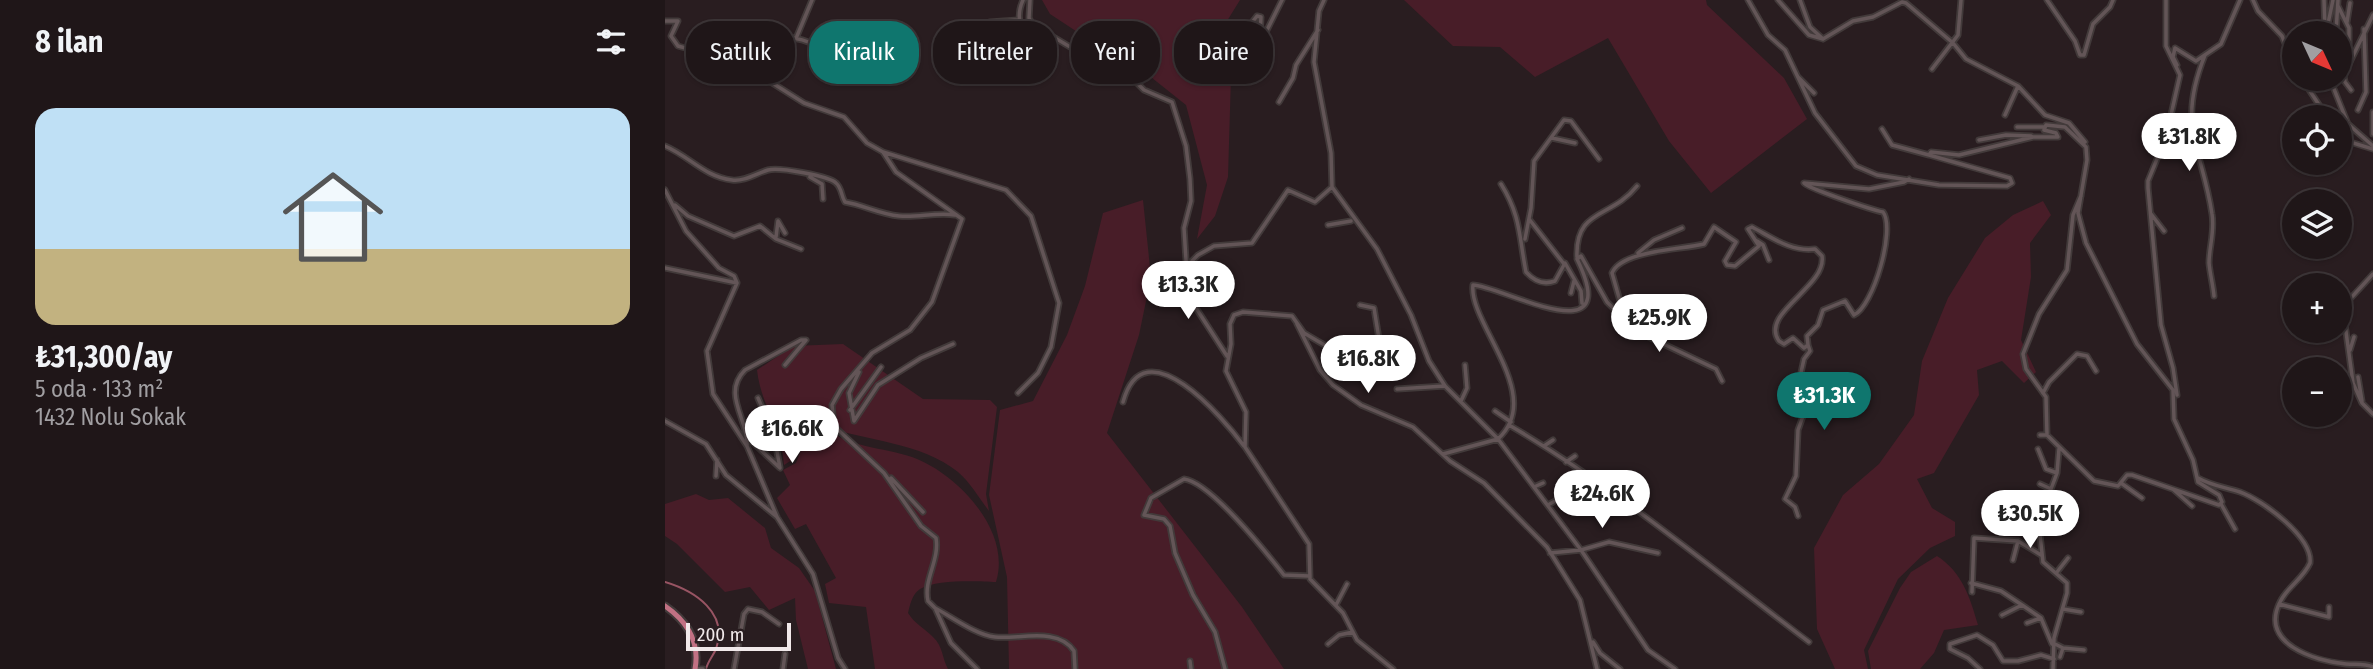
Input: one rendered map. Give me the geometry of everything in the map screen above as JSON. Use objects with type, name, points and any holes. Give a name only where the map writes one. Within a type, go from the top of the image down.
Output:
[{"type":"main road","points":[[665,606],[686,624],[695,639],[698,653],[695,669]]},
{"type":"street","points":[[809,40],[797,36],[811,0]]},
{"type":"street","points":[[1018,20],[1023,0]]},
{"type":"street","points":[[1030,0],[1030,19],[1034,25],[1077,51],[1103,54],[1113,59],[1144,90],[1172,102],[1186,146],[1190,179],[1191,201],[1184,228],[1187,276]]},
{"type":"street","points":[[1272,21],[1282,0]]},
{"type":"street","points":[[1324,0],[1319,11],[1314,62],[1331,153],[1332,187],[1377,249],[1411,315],[1429,361],[1445,386],[1498,439],[1581,550],[1648,650],[1675,669]]},
{"type":"street","points":[[1748,0],[1768,35],[1785,50],[1815,113],[1856,166],[1877,175],[1959,186],[2012,183],[2010,178],[2002,175],[1892,145],[1882,129]]},
{"type":"street","points":[[1778,0],[1809,35],[1823,39],[1853,22],[1873,17],[1902,1],[1953,43],[1970,62],[2018,86],[2045,115],[2069,123],[2079,132],[2086,147],[2078,213],[2094,262],[2123,321],[2137,344],[2173,390],[2175,400]]},
{"type":"street","points":[[1800,0],[1810,26],[1823,39]]},
{"type":"street","points":[[1932,69],[1953,43],[1960,25],[1961,0]]},
{"type":"street","points":[[2047,0],[2075,41],[2080,55],[2084,55],[2093,24],[2110,7],[2113,0]]},
{"type":"street","points":[[2166,0],[2166,46],[2170,59],[2179,70]]},
{"type":"street","points":[[2235,529],[2221,504],[2221,497],[2201,486],[2196,477],[2192,457],[2175,422],[2173,368],[2161,325],[2148,181],[2166,138],[2179,70],[2173,57],[2175,48],[2191,60],[2205,55],[2224,40],[2240,0]]},
{"type":"street","points":[[2253,0],[2258,11],[2282,38]]},
{"type":"street","points":[[2324,0],[2325,21]]},
{"type":"street","points":[[2330,21],[2336,0]]},
{"type":"street","points":[[2336,0],[2346,21]]},
{"type":"street","points":[[2347,21],[2350,4]]},
{"type":"street","points":[[2337,21],[2338,6]]},
{"type":"street","points":[[2352,57],[2373,15]]},
{"type":"street","points":[[665,21],[678,21],[671,36],[678,46],[686,48]]},
{"type":"street","points":[[1279,102],[1293,78],[1296,65],[1319,29]]},
{"type":"street","points":[[2358,110],[2365,92],[2364,29]]},
{"type":"street","points":[[2205,55],[2192,90],[2191,120],[2193,140],[2213,218],[2209,264],[2214,296]]},
{"type":"street","points":[[1796,75],[1814,93]]},
{"type":"street","points":[[777,84],[804,103],[844,117],[867,143],[883,152],[1006,190],[1031,216],[1059,303],[1051,347],[1038,373],[1018,393]]},
{"type":"street","points":[[2005,116],[2018,86]]},
{"type":"street","points":[[2335,91],[2348,124],[2373,148]]},
{"type":"street","points":[[2373,112],[2373,134]]},
{"type":"street","points":[[1524,244],[1534,161],[1567,118],[1599,159]]},
{"type":"street","points":[[2017,127],[2065,127],[2086,147]]},
{"type":"street","points":[[1979,140],[2011,135],[2058,137],[2054,132],[2044,131],[2044,127]]},
{"type":"street","points":[[1929,155],[1931,152],[1964,154],[2033,137]]},
{"type":"street","points":[[1552,138],[1575,143]]},
{"type":"street","points":[[2352,140],[2373,148]]},
{"type":"street","points":[[665,146],[706,173],[734,181],[774,169],[830,178],[839,186],[845,202],[876,212],[902,217],[930,213],[959,216]]},
{"type":"street","points":[[883,152],[895,173],[959,216],[961,222],[932,302],[910,330],[872,353],[833,400],[832,418],[836,429],[923,512]]},
{"type":"street","points":[[808,176],[822,184],[823,199]]},
{"type":"street","points":[[1798,516],[1795,507],[1785,499],[1796,476],[1798,430],[1803,422],[1798,386],[1804,359],[1810,351],[1807,336],[1818,325],[1828,307],[1845,301],[1854,315],[1869,303],[1884,253],[1888,220],[1883,212],[1809,190],[1804,183],[1869,189],[1904,183],[1909,178]]},
{"type":"street","points":[[1501,184],[1513,202],[1524,244],[1526,272],[1540,282],[1555,281],[1564,264]]},
{"type":"street","points":[[1443,454],[1498,439],[1510,424],[1513,403],[1504,365],[1474,297],[1473,285],[1557,311],[1571,311],[1582,305],[1587,287],[1577,257],[1580,228],[1586,221],[1618,205],[1637,186]]},
{"type":"street","points":[[1228,358],[1188,300],[1185,291],[1192,261],[1210,247],[1252,243],[1288,190],[1315,202],[1332,187]]},
{"type":"street","points":[[665,190],[686,231],[719,268],[734,276],[737,283],[708,351],[713,394],[747,446],[777,517],[813,574],[838,658],[845,669]]},
{"type":"street","points":[[2081,196],[2073,215],[2067,270],[2039,314],[2024,349],[2026,369],[2043,393],[2047,435],[2094,481],[2115,486],[2129,475],[2214,505],[2221,504]]},
{"type":"street","points":[[675,205],[688,216],[734,236],[760,226],[776,239],[801,249]]},
{"type":"street","points":[[2150,213],[2164,231]]},
{"type":"street","points":[[1529,219],[1574,279],[1581,291],[1582,305]]},
{"type":"street","points":[[776,239],[778,221],[785,233]]},
{"type":"street","points":[[1328,225],[1351,221]]},
{"type":"street","points":[[1636,254],[1704,244],[1714,227],[1734,240],[1735,245],[1725,261],[1727,265],[1735,266],[1759,246],[1748,233],[1750,227],[1786,246],[1803,251],[1815,249],[1822,256],[1822,269],[1797,301],[1782,311],[1775,324],[1775,337],[1782,344],[1793,338],[1802,347],[1808,345]]},
{"type":"street","points":[[1620,311],[1622,308],[1612,273],[1614,268],[1654,240],[1682,228]]},
{"type":"street","points":[[1755,240],[1763,245],[1769,260]]},
{"type":"street","points":[[1577,257],[1583,257],[1612,309],[1620,311],[1634,330],[1716,369],[1722,381]]},
{"type":"street","points":[[665,268],[737,283]]},
{"type":"street","points":[[2373,274],[2350,299],[2344,312],[2350,373],[2362,403],[2373,414]]},
{"type":"street","points":[[1571,293],[1574,279]]},
{"type":"street","points":[[1245,447],[1246,412],[1226,371],[1230,324],[1238,313],[1292,316],[1304,333],[1350,360],[1364,363],[1381,350],[1374,308],[1360,305]]},
{"type":"street","points":[[1296,322],[1301,338],[1333,385],[1361,405],[1413,427],[1443,454],[1484,483],[1529,527],[1550,553],[1580,600],[1596,668]]},
{"type":"street","points":[[2349,352],[2354,337]]},
{"type":"street","points":[[747,446],[748,438],[735,397],[740,376],[771,354],[801,340],[806,341],[785,365]]},
{"type":"street","points":[[860,370],[849,393],[854,421],[879,385],[921,358],[953,344]]},
{"type":"street","points":[[2043,393],[2049,382],[2077,354],[2087,356],[2096,372]]},
{"type":"street","points":[[1461,401],[1467,388],[1465,365]]},
{"type":"street","points":[[850,410],[881,367]]},
{"type":"street","points":[[1123,402],[1129,387],[1143,375],[1153,373],[1177,379],[1207,402],[1245,447],[1309,544],[1309,576],[1336,605],[1357,640],[1393,669]]},
{"type":"street","points":[[2358,377],[2362,403]]},
{"type":"street","points":[[1798,386],[1817,404],[1823,420],[1826,417],[1825,401],[1844,384]]},
{"type":"street","points":[[1397,389],[1445,386]]},
{"type":"street","points":[[748,438],[780,468],[774,435],[758,398]]},
{"type":"street","points":[[1495,411],[1809,642]]},
{"type":"street","points":[[665,421],[706,444],[726,475],[777,517]]},
{"type":"street","points":[[2040,435],[2047,435]]},
{"type":"street","points":[[1544,446],[1553,440]]},
{"type":"street","points":[[2038,449],[2046,469],[2057,473]]},
{"type":"street","points":[[2053,644],[2063,610],[2067,583],[2043,562],[2040,535],[2024,501],[2030,495],[2048,497],[2057,473],[2059,449]]},
{"type":"street","points":[[1566,462],[1574,456]]},
{"type":"street","points":[[716,476],[717,458]]},
{"type":"street","points":[[884,472],[921,526],[936,538],[936,557],[926,595],[951,643],[977,669]]},
{"type":"street","points":[[1548,505],[1562,497],[1580,472]]},
{"type":"street","points":[[2196,477],[2257,500],[2295,529],[2305,541],[2310,564],[2279,604],[2275,628],[2291,647],[2329,661],[2373,667]]},
{"type":"street","points":[[1225,669],[1209,618],[1193,595],[1175,553],[1170,526],[1164,519],[1144,515],[1151,498],[1184,479],[1198,483],[1225,506],[1284,575],[1309,576]]},
{"type":"street","points":[[1534,487],[1543,483]]},
{"type":"street","points":[[2121,483],[2142,498]]},
{"type":"street","points":[[2040,484],[2051,489]]},
{"type":"street","points":[[2169,487],[2192,506]]},
{"type":"street","points":[[1972,592],[1973,538],[2018,541],[2042,556]]},
{"type":"street","points":[[2013,560],[2018,541]]},
{"type":"street","points":[[1550,553],[1581,550],[1614,542],[1658,553]]},
{"type":"street","points":[[2057,572],[2067,558]]},
{"type":"street","points":[[1971,583],[2001,592],[2041,618],[2057,658]]},
{"type":"street","points":[[1336,605],[1347,584]]},
{"type":"street","points":[[2279,604],[2329,617],[2329,607]]},
{"type":"street","points":[[2002,615],[2022,605]]},
{"type":"street","points":[[734,669],[744,614],[750,608],[762,612],[779,624]]},
{"type":"street","points":[[935,608],[992,637],[1024,634],[1064,642],[1074,651],[1075,669]]},
{"type":"street","points":[[2063,610],[2081,612]]},
{"type":"street","points":[[2027,623],[2041,618]]},
{"type":"street","points":[[1328,644],[1339,635],[1353,632]]},
{"type":"street","points":[[1980,669],[1973,661],[1950,649],[1950,644],[1977,635],[1990,642],[2003,661],[2018,661],[2041,655],[2057,658]]},
{"type":"street","points":[[1591,640],[1600,653],[1620,669]]},
{"type":"street","points":[[2053,644],[2084,650]]},
{"type":"street","points":[[2053,669],[2063,648]]},
{"type":"street","points":[[783,669],[785,654]]},
{"type":"street","points":[[1191,661],[1191,669]]},
{"type":"street","points":[[695,669],[702,669]]},
{"type":"shaded area","points":[[1042,0],[1240,0],[1227,21],[1174,21],[1174,84],[1231,84],[1228,177],[1215,216],[1197,239],[1207,185],[1186,105],[1160,84],[1160,21],[1071,21],[1071,28],[1050,14]]},
{"type":"shaded area","points":[[1404,0],[1706,0],[1707,5],[1784,78],[1807,119],[1711,193],[1669,141],[1608,38],[1535,77],[1500,47],[1453,46]]},
{"type":"shaded area","points":[[1143,200],[1151,277],[1139,335],[1107,433],[1242,607],[1284,669],[1009,669],[1007,577],[989,495],[1000,410],[1033,401],[1067,335],[1085,286],[1103,213]]},
{"type":"shaded area","points":[[2043,201],[2051,215],[2030,243],[2031,277],[2021,340],[2036,372],[2024,383],[2002,361],[1977,370],[1979,395],[1934,473],[1917,479],[1932,508],[1955,522],[1955,536],[1930,548],[1898,579],[1864,650],[1868,669],[1835,669],[1817,629],[1814,548],[1843,495],[1879,464],[1914,415],[1922,361],[1948,298],[1985,238],[2013,215]]},
{"type":"shaded area","points":[[843,344],[923,399],[990,400],[997,407],[986,494],[989,511],[962,476],[943,462],[910,448],[823,426],[801,445],[792,460],[784,465],[757,370],[793,346]]},
{"type":"shaded area","points":[[825,428],[845,440],[912,457],[929,465],[963,490],[988,524],[996,543],[999,563],[996,582],[957,581],[927,586],[915,594],[908,613],[939,644],[948,669],[875,669],[866,607],[829,603],[825,584],[836,578],[806,524],[795,529],[777,498],[790,485],[783,470],[796,463],[803,445]]},
{"type":"shaded area","points":[[696,494],[709,500],[728,498],[765,528],[771,548],[799,568],[815,591],[836,669],[808,669],[796,620],[795,598],[769,610],[750,587],[725,592],[677,544],[665,536],[665,504]]},
{"type":"shaded area","points":[[1937,556],[1959,577],[1978,625],[1944,630],[1934,653],[1920,669],[1871,669],[1868,651],[1900,588],[1911,572]]},
{"type":"waterway","points":[[665,582],[698,598],[713,614],[719,636],[706,669]]}]
